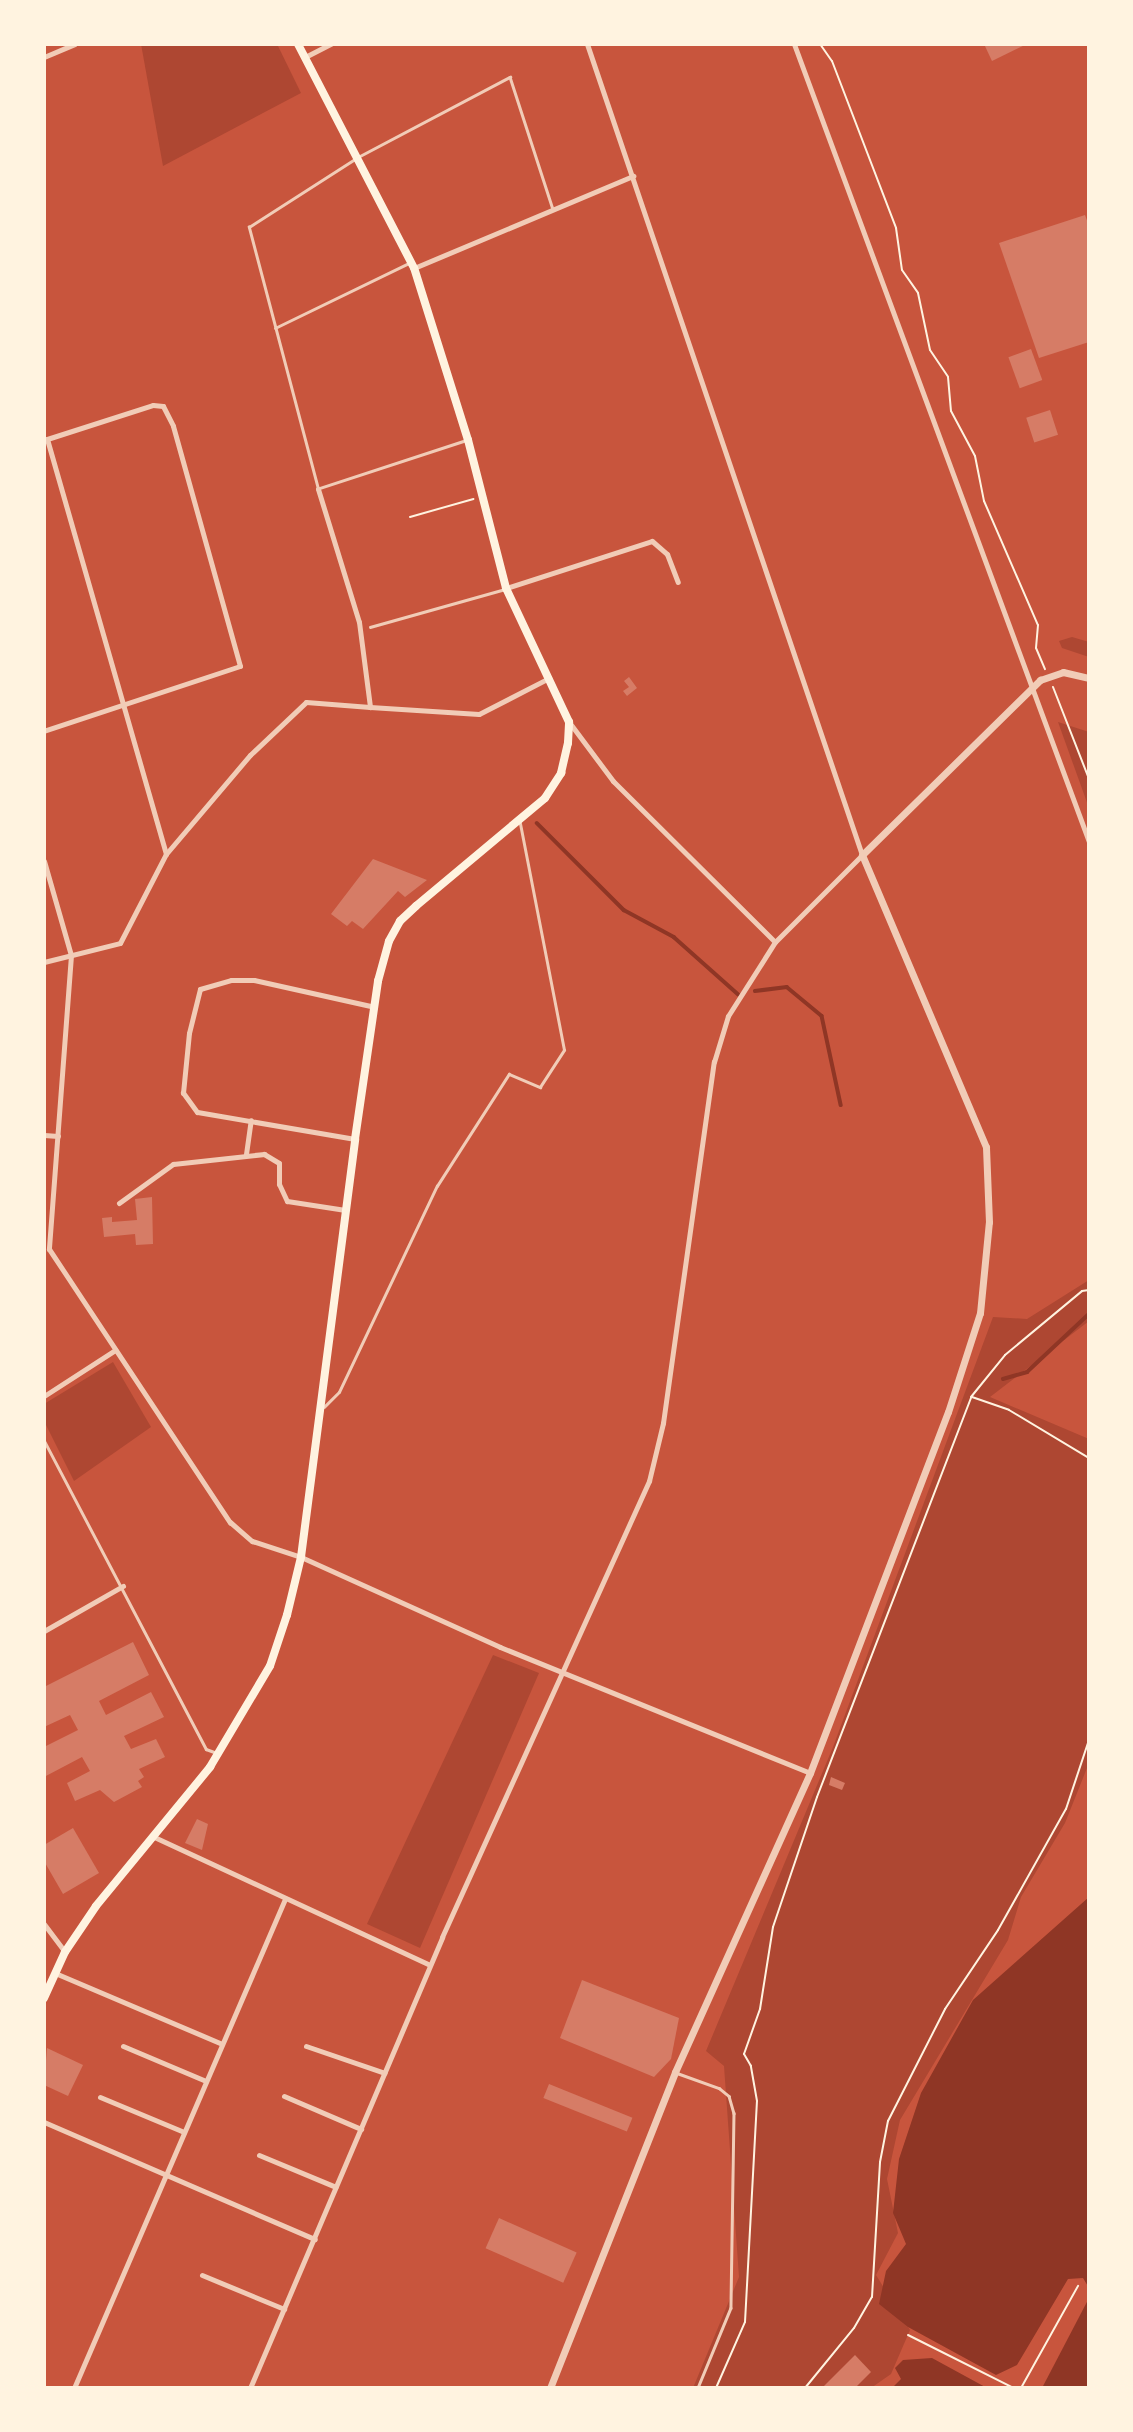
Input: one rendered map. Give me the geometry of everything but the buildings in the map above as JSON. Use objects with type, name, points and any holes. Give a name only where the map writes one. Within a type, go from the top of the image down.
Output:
[{"type":"main road","points":[[44,1998],[65,1952],[152,1836],[219,1753],[270,1666],[301,1557],[355,1139],[375,1007],[389,941],[400,921],[520,822],[545,798],[561,774],[569,722],[506,588],[468,440],[412,265],[298,44]]},
{"type":"street","points":[[52,44],[56,52]]},
{"type":"street","points":[[44,57],[74,44]]},
{"type":"street","points":[[305,57],[331,44]]},
{"type":"street","points":[[550,2388],[675,2072],[810,1773],[952,1399],[980,1312],[989,1222],[986,1147],[862,855],[587,44]]},
{"type":"street","points":[[794,44],[1089,842]]},
{"type":"street","points":[[412,265],[633,176]]},
{"type":"street","points":[[44,731],[121,706],[240,666],[169,414],[163,406],[153,405],[45,439],[121,706],[166,854]]},
{"type":"street","points":[[318,489],[359,622],[370,707]]},
{"type":"street","points":[[506,588],[652,541],[667,554],[678,582]]},
{"type":"street","points":[[250,2388],[430,1965],[649,1481],[663,1423],[714,1062],[728,1016],[775,942],[1032,687],[1048,676],[1062,672],[1089,678]]},
{"type":"street","points":[[44,962],[120,943],[166,854],[250,755],[306,702],[479,714],[549,678]]},
{"type":"street","points":[[569,722],[613,780],[775,942]]},
{"type":"street","points":[[44,861],[71,955],[58,1136],[46,1250],[230,1522],[252,1541],[301,1557],[563,1674],[810,1773]]},
{"type":"street","points":[[355,1139],[197,1112],[185,1099],[189,1033],[200,989],[214,982],[254,980],[375,1007]]},
{"type":"street","points":[[246,1154],[251,1120]]},
{"type":"street","points":[[44,1135],[58,1136]]},
{"type":"street","points":[[119,1203],[173,1164],[264,1154],[279,1163],[279,1184],[287,1201],[345,1210]]},
{"type":"street","points":[[44,1396],[115,1350]]},
{"type":"street","points":[[44,1631],[123,1586]]},
{"type":"street","points":[[152,1836],[430,1965]]},
{"type":"street","points":[[74,2388],[285,1899]]},
{"type":"street","points":[[44,1924],[65,1952]]},
{"type":"street","points":[[55,1973],[222,2044]]},
{"type":"street","points":[[123,2046],[206,2081]]},
{"type":"street","points":[[306,2046],[385,2073]]},
{"type":"street","points":[[284,2096],[361,2129]]},
{"type":"street","points":[[100,2097],[184,2132]]},
{"type":"street","points":[[44,2122],[315,2239]]},
{"type":"street","points":[[259,2155],[337,2187]]},
{"type":"street","points":[[202,2275],[284,2309]]},
{"type":"lane","points":[[468,440],[318,489],[249,227],[358,157],[510,77],[554,210]]},
{"type":"lane","points":[[275,327],[412,265]]},
{"type":"lane","points":[[370,627],[506,588]]},
{"type":"lane","points":[[319,1417],[329,1398],[339,1392],[437,1186],[509,1074],[540,1087],[564,1050],[520,822]]},
{"type":"lane","points":[[44,1440],[123,1586],[206,1749],[219,1753]]},
{"type":"lane","points":[[675,2072],[719,2088],[729,2096],[734,2113],[731,2308],[698,2388]]},
{"type":"path","points":[[820,44],[832,61],[896,228],[902,270],[918,293],[930,350],[948,377],[951,411],[975,456],[984,501],[1038,625],[1035,648],[1089,779]]},
{"type":"path","points":[[410,517],[482,497]]},
{"type":"path","points":[[716,2388],[746,2322],[757,2101],[751,2066],[744,2054],[760,2009],[773,1927],[817,1797],[971,1397],[1005,1355],[1082,1291],[1089,1290]]},
{"type":"path","points":[[971,1397],[1009,1410],[1089,1458]]},
{"type":"path","points":[[805,2388],[859,2321],[872,2298],[880,2162],[888,2121],[945,2009],[998,1930],[1066,1809],[1089,1740]]},
{"type":"path","points":[[1021,2388],[1078,2286]]},
{"type":"path","points":[[908,2334],[1014,2388]]},
{"type":"shaded area","points":[[141,44],[277,44],[301,93],[163,166]]},
{"type":"shaded area","points":[[1072,637],[1089,642],[1089,657],[1062,648],[1059,641]]},
{"type":"shaded area","points":[[1058,722],[1089,732],[1089,808]]},
{"type":"shaded area","points":[[1089,1280],[1089,1321],[990,1397],[1089,1439],[1089,1763],[1065,1823],[1021,1897],[1008,1940],[900,2120],[887,2179],[898,2233],[876,2275],[910,2330],[891,2374],[871,2388],[693,2388],[739,2277],[724,2066],[706,2051],[833,1747],[993,1317],[1027,1319]]},
{"type":"shaded area","points":[[113,1362],[151,1427],[74,1481],[44,1421],[44,1404]]},
{"type":"shaded area","points":[[493,1655],[539,1673],[420,1948],[367,1924]]},
{"type":"shaded area","points":[[1089,1897],[1089,2288],[1083,2278],[1068,2279],[1017,2365],[996,2375],[908,2327],[879,2304],[886,2271],[906,2244],[893,2213],[899,2159],[921,2093],[973,2000]]},
{"type":"shaded area","points":[[1089,2298],[1089,2388],[1042,2388]]},
{"type":"shaded area","points":[[932,2358],[987,2388],[892,2388],[901,2379],[895,2368],[903,2360]]},
{"type":"waterway","points":[[537,823],[624,910],[674,937],[738,994]]},
{"type":"waterway","points":[[755,991],[787,987],[822,1016],[841,1105]]},
{"type":"waterway","points":[[1003,1379],[1027,1372],[1089,1314]]}]
